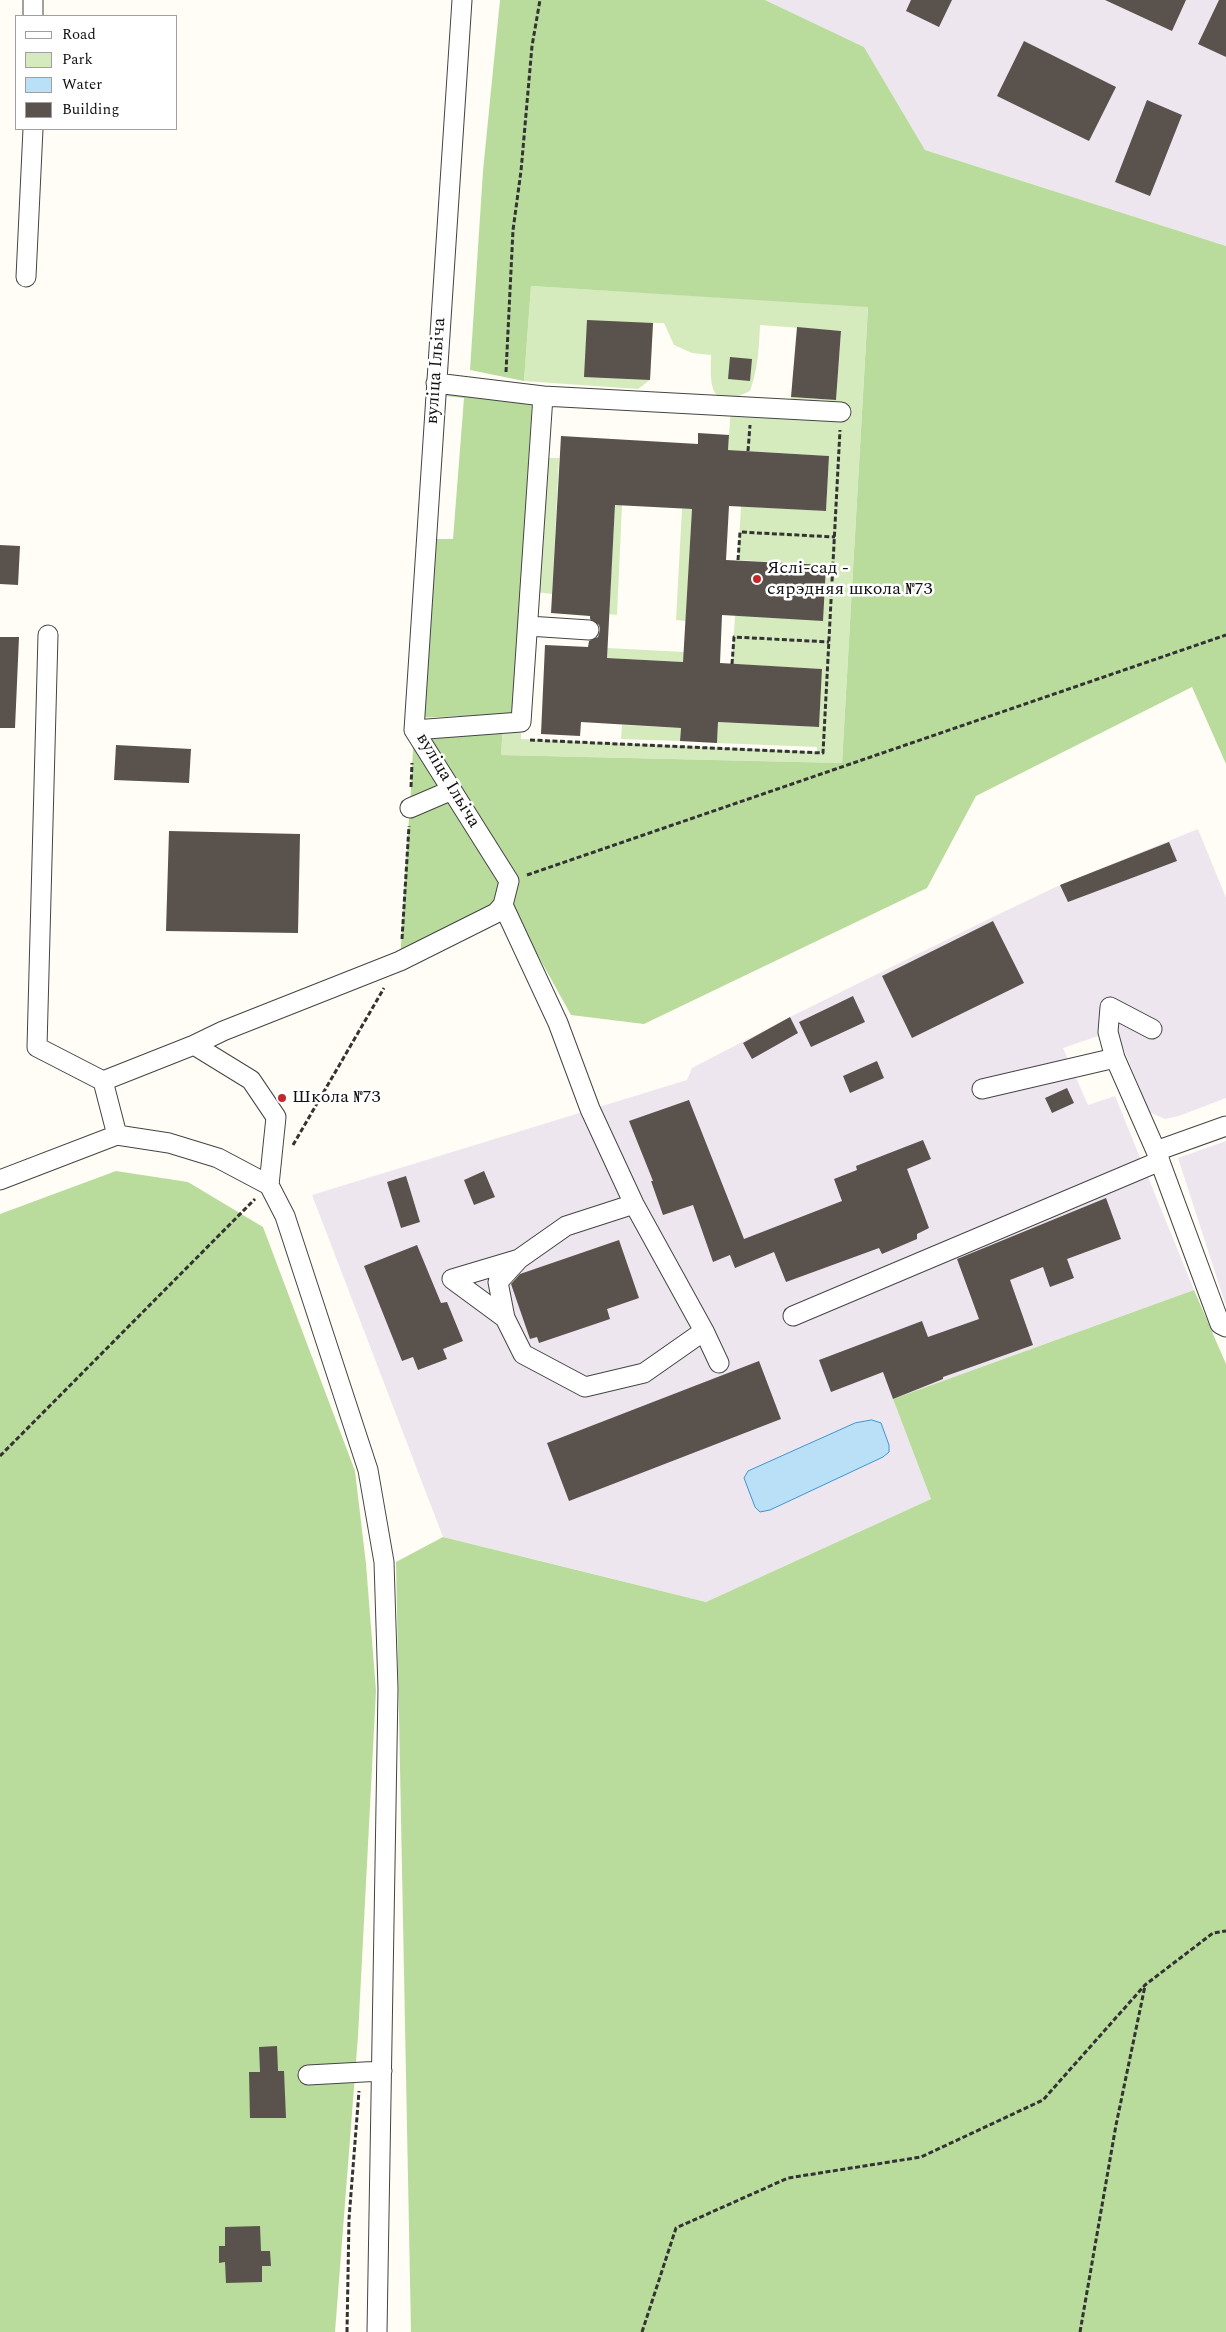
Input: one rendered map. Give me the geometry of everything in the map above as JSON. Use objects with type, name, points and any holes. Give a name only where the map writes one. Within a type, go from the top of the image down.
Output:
[{"type":"street","points":[[32,0],[33,15]]},
{"type":"street","name":"вуліца Ільіча","points":[[462,0],[414,730],[509,881]]},
{"type":"street","points":[[26,277],[33,130]]},
{"type":"street","points":[[436,383],[543,396],[842,412]]},
{"type":"street","points":[[414,730],[522,722],[543,396]]},
{"type":"street","points":[[528,626],[590,630]]},
{"type":"street","points":[[48,635],[37,1047],[103,1081],[117,1135]]},
{"type":"street","points":[[410,808],[452,790]]},
{"type":"street","points":[[103,1081],[400,961],[496,913],[503,905],[509,881]]},
{"type":"street","points":[[503,905],[558,1022],[590,1109],[634,1204],[704,1331],[718,1363]]},
{"type":"street","points":[[1152,1029],[1110,1007],[1108,1032],[1115,1058],[1158,1156],[1220,1324],[1226,1327]]},
{"type":"street","points":[[194,1045],[251,1080],[276,1117],[269,1185],[285,1216],[368,1470],[384,1562],[388,1689],[376,2332]]},
{"type":"street","points":[[982,1089],[1115,1058]]},
{"type":"street","points":[[793,1316],[1226,1126]]},
{"type":"street","points":[[0,1180],[117,1135],[169,1143],[218,1158],[269,1185]]},
{"type":"street","points":[[634,1204],[566,1226],[518,1259],[498,1282],[505,1318],[523,1354],[585,1387],[644,1373],[704,1331]]},
{"type":"street","points":[[505,1318],[452,1279],[518,1259]]},
{"type":"street","points":[[308,2075],[382,2071]]},
{"type":"path","points":[[505,377],[513,230],[522,171],[532,46],[540,0]]},
{"type":"path","points":[[748,451],[751,407]]},
{"type":"path","points":[[522,722],[520,739],[823,752],[842,412]]},
{"type":"path","points":[[738,560],[740,532],[835,537]]},
{"type":"path","points":[[509,881],[1226,635]]},
{"type":"path","points":[[732,664],[734,637],[829,642]]},
{"type":"path","points":[[0,1456],[269,1185]]},
{"type":"path","points":[[642,2332],[676,2228],[788,2178],[921,2157],[1042,2100],[1146,1985],[1213,1933],[1226,1931]]},
{"type":"path","points":[[1080,2332],[1116,2125],[1146,1985]]},
{"type":"path","points":[[347,2332],[349,2219],[361,2072]]},
{"type":"shaded area","points":[[765,0],[1226,0],[1226,246],[925,150],[864,47]]},
{"type":"shaded area","points":[[1198,829],[1226,898],[1226,1098],[1179,1116],[1165,1119],[1151,1113],[1147,1106],[1116,1030],[1063,1048],[1088,1105],[1115,1096],[1194,1290],[893,1399],[931,1499],[706,1602],[443,1537],[312,1195],[687,1080],[692,1068],[790,1017],[999,914],[1060,885]]},
{"type":"shaded area","points":[[1226,1141],[1226,1306],[1178,1158]]},
{"type":"green space","points":[[500,0],[765,0],[864,47],[925,150],[1226,246],[1226,764],[1192,687],[976,796],[927,888],[644,1024],[571,1015],[510,905],[514,879],[425,729],[503,724],[501,755],[842,763],[868,307],[531,286],[524,381],[470,370],[483,171]]},
{"type":"green space","points":[[531,286],[868,306],[842,763],[501,755],[503,724],[521,722],[521,739],[817,752],[817,747],[717,743],[718,722],[819,727],[822,669],[732,664],[735,616],[826,565],[738,560],[741,506],[826,511],[829,456],[728,450],[731,406],[792,409],[791,397],[836,400],[841,331],[760,325],[759,350],[753,383],[750,391],[737,397],[720,397],[715,393],[711,377],[711,355],[692,353],[674,345],[664,323],[653,323],[650,380],[638,389],[524,381]]},
{"type":"green space","points":[[436,383],[532,404],[513,714],[415,718],[426,539],[453,539],[464,398],[435,395]]},
{"type":"green space","points":[[544,458],[559,458],[552,594],[536,592]]},
{"type":"green space","points":[[615,505],[622,505],[617,615],[609,614]]},
{"type":"green space","points":[[682,509],[692,509],[686,621],[676,620]]},
{"type":"green space","points":[[607,648],[684,652],[683,662],[606,658]]},
{"type":"green space","points":[[622,725],[681,728],[680,741],[621,739]]},
{"type":"green space","points":[[414,730],[442,785],[410,808]]},
{"type":"green space","points":[[457,798],[509,881],[503,905],[400,961],[409,818]]},
{"type":"green space","points":[[116,1171],[188,1182],[263,1227],[355,1471],[366,1564],[376,1691],[358,2036],[335,2332],[0,2332],[0,1214]]},
{"type":"green space","points":[[1194,1290],[1226,1364],[1226,2332],[411,2332],[396,1562],[443,1537],[706,1602],[931,1499],[893,1399]]},
{"type":"water","points":[[872,1420],[881,1423],[889,1445],[889,1452],[883,1457],[770,1510],[760,1512],[755,1507],[744,1478],[748,1471],[855,1423]]},
{"type":"building","points":[[911,0],[952,0],[939,27],[906,11]]},
{"type":"building","points":[[1105,0],[1186,0],[1172,31]]},
{"type":"building","points":[[1219,0],[1226,0],[1226,57],[1198,44]]},
{"type":"building","points":[[1024,41],[1116,87],[1089,141],[997,96]]},
{"type":"building","points":[[1147,100],[1182,115],[1150,196],[1115,182]]},
{"type":"building","points":[[587,320],[653,323],[650,380],[584,377]]},
{"type":"building","points":[[797,327],[841,331],[836,400],[791,397]]},
{"type":"building","points":[[730,357],[752,359],[750,381],[728,379]]},
{"type":"building","name":"Яслі-сад - сярэдняя школа №73","points":[[698,433],[729,435],[728,450],[829,456],[826,511],[729,506],[726,560],[826,565],[823,621],[722,615],[720,663],[822,669],[819,727],[718,722],[717,743],[680,741],[681,728],[581,722],[580,736],[541,734],[545,645],[588,647],[589,641],[598,637],[600,630],[599,625],[590,619],[590,616],[551,613],[561,436],[698,444]],"holes":[[[615,505],[692,509],[683,662],[607,658]]]},
{"type":"building","points":[[0,545],[20,546],[18,585],[0,584]]},
{"type":"building","points":[[0,637],[19,637],[15,728],[0,728]]},
{"type":"building","points":[[116,745],[191,749],[189,783],[114,780]]},
{"type":"building","points":[[169,831],[300,834],[298,933],[166,931]]},
{"type":"building","points":[[1169,842],[1177,861],[1068,902],[1060,885]]},
{"type":"building","points":[[993,921],[1024,983],[912,1038],[882,976]]},
{"type":"building","points":[[853,996],[865,1022],[811,1047],[799,1022]]},
{"type":"building","points":[[790,1017],[798,1033],[752,1059],[743,1043]]},
{"type":"building","points":[[877,1061],[884,1078],[850,1093],[843,1076]]},
{"type":"building","points":[[1067,1088],[1074,1103],[1052,1113],[1045,1098]]},
{"type":"building","points":[[689,1100],[744,1239],[842,1201],[834,1179],[857,1170],[856,1166],[923,1140],[931,1159],[907,1169],[929,1228],[917,1234],[917,1239],[882,1254],[879,1248],[786,1282],[774,1252],[735,1268],[730,1255],[713,1262],[693,1205],[663,1215],[651,1181],[653,1181],[629,1121]]},
{"type":"building","points":[[484,1171],[495,1197],[474,1205],[464,1180]]},
{"type":"building","points":[[406,1176],[420,1222],[401,1228],[387,1182]]},
{"type":"building","points":[[1106,1198],[1121,1239],[1067,1259],[1074,1278],[1050,1287],[1043,1267],[1010,1280],[1033,1345],[943,1377],[943,1379],[893,1399],[883,1372],[831,1392],[819,1360],[922,1321],[928,1337],[979,1319],[957,1259]]},
{"type":"building","points":[[619,1240],[639,1298],[607,1309],[610,1319],[539,1343],[537,1337],[530,1339],[511,1284],[520,1274]]},
{"type":"building","points":[[417,1245],[441,1303],[447,1302],[463,1341],[443,1349],[447,1359],[418,1370],[413,1357],[402,1361],[364,1266]]},
{"type":"building","points":[[759,1361],[781,1419],[569,1501],[547,1443]]},
{"type":"building","points":[[277,2046],[278,2071],[284,2071],[286,2118],[250,2118],[249,2072],[260,2072],[259,2047]]},
{"type":"building","points":[[260,2226],[261,2251],[270,2251],[271,2266],[262,2266],[262,2282],[226,2283],[225,2262],[219,2263],[219,2246],[225,2246],[225,2227]]},
{"type":"place","name":"Яслі-сад - сярэдняя школа №73","points":[[757,579]]},
{"type":"place","name":"Школа №73","points":[[282,1098]]}]
